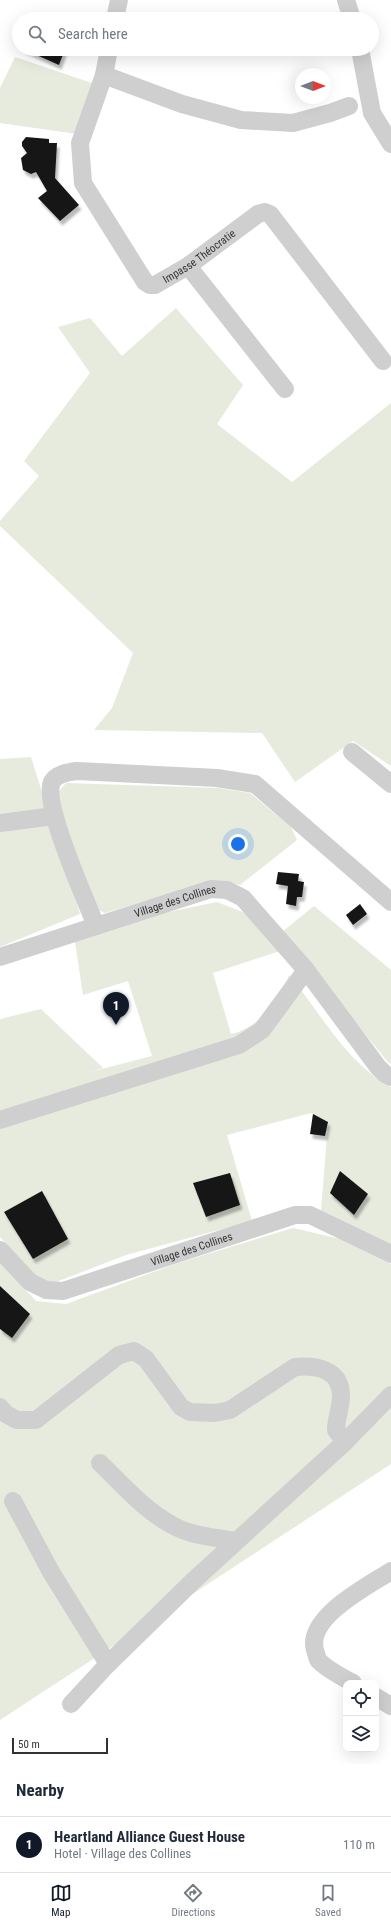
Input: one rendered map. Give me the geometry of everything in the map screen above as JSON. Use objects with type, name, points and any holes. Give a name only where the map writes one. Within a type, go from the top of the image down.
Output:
[{"type":"street","points":[[116,12],[119,0]]},
{"type":"street","points":[[346,0],[350,12]]},
{"type":"street","name":"Impasse Théocratie","points":[[108,56],[104,75],[80,143],[83,183],[145,282],[150,285],[155,285],[188,266],[258,214],[265,212],[270,214],[383,361]]},
{"type":"street","points":[[361,56],[372,114],[391,144]]},
{"type":"street","points":[[104,75],[182,104],[241,120],[293,123],[349,106]]},
{"type":"street","points":[[188,266],[285,389]]},
{"type":"street","points":[[352,752],[391,784]]},
{"type":"street","points":[[96,926],[54,816],[50,793],[53,781],[62,774],[77,771],[218,778],[255,784],[391,902]]},
{"type":"street","points":[[0,823],[54,816]]},
{"type":"street","name":"Village des Collines","points":[[0,957],[211,889],[227,890],[243,898],[306,970],[378,1067],[391,1077]]},
{"type":"street","points":[[0,1120],[239,1045],[251,1039],[262,1030],[306,970]]},
{"type":"street","name":"Village des Collines","points":[[0,1250],[30,1282],[46,1290],[63,1291],[295,1215],[310,1215],[391,1254]]},
{"type":"street","points":[[0,1407],[6,1414],[17,1420],[36,1420],[119,1355],[134,1351],[146,1359],[181,1407],[190,1412],[215,1413],[230,1410],[295,1367],[308,1366],[326,1369],[337,1380],[341,1396],[336,1430],[345,1442]]},
{"type":"street","points":[[71,1704],[108,1664],[235,1541],[345,1442],[391,1395]]},
{"type":"street","points":[[100,1463],[152,1513],[173,1526],[195,1534],[235,1541]]},
{"type":"street","points":[[13,1501],[51,1572],[108,1664]]},
{"type":"street","points":[[348,1680],[319,1661],[314,1648],[315,1634],[324,1619],[344,1602],[391,1571]]},
{"type":"street","points":[[379,1699],[391,1706]]},
{"type":"shaded area","points":[[15,57],[95,84],[77,134],[0,123],[0,88]]},
{"type":"shaded area","points":[[176,308],[243,385],[217,424],[292,482],[391,403],[391,766],[353,741],[295,782],[262,733],[94,730],[112,708],[133,653],[0,526],[0,521],[39,476],[24,461],[90,373],[58,327],[90,318],[122,356]]},
{"type":"shaded area","points":[[31,757],[80,914],[0,947],[0,759]]},
{"type":"shaded area","points":[[66,783],[219,788],[250,793],[291,827],[297,840],[240,885],[226,882],[208,882],[105,913],[98,910],[57,804],[59,791]]},
{"type":"shaded area","points":[[217,902],[248,914],[283,950],[213,973],[231,1034],[250,1026],[267,1012],[280,994],[289,975],[347,1051],[375,1077],[391,1087],[391,1245],[321,1211],[328,1123],[311,1113],[227,1135],[252,1221],[126,1255],[51,1284],[38,1280],[0,1237],[0,1019],[41,1009],[103,1068],[90,1072],[152,1056],[128,981],[83,995],[75,942],[86,935],[159,914]]},
{"type":"shaded area","points":[[314,906],[391,970],[391,1064],[282,932]]},
{"type":"shaded area","points":[[293,1228],[340,1239],[391,1264],[391,1464],[0,1720],[0,1262],[36,1301],[66,1304],[178,1263]]},
{"type":"building","points":[[39,56],[62,56],[59,65]]},
{"type":"building","points":[[26,137],[49,139],[49,143],[57,143],[55,178],[79,205],[60,221],[38,198],[47,191],[36,172],[31,174],[23,170],[21,158],[27,153],[22,146],[22,142]]},
{"type":"building","points":[[278,872],[299,874],[298,881],[304,882],[302,897],[297,897],[296,906],[286,904],[288,886],[276,884]]},
{"type":"building","points":[[360,904],[367,914],[353,925],[346,915]]},
{"type":"building","points":[[313,1114],[328,1122],[325,1136],[310,1134]]},
{"type":"building","points":[[340,1171],[368,1194],[354,1215],[330,1193]]},
{"type":"building","points":[[230,1173],[240,1205],[206,1217],[193,1183]]},
{"type":"building","points":[[42,1191],[68,1239],[33,1259],[4,1212]]},
{"type":"building","points":[[0,1286],[30,1314],[12,1338],[0,1329]]},
{"type":"place","name":"Heartland Alliance Guest House","points":[[116,1025]]}]
